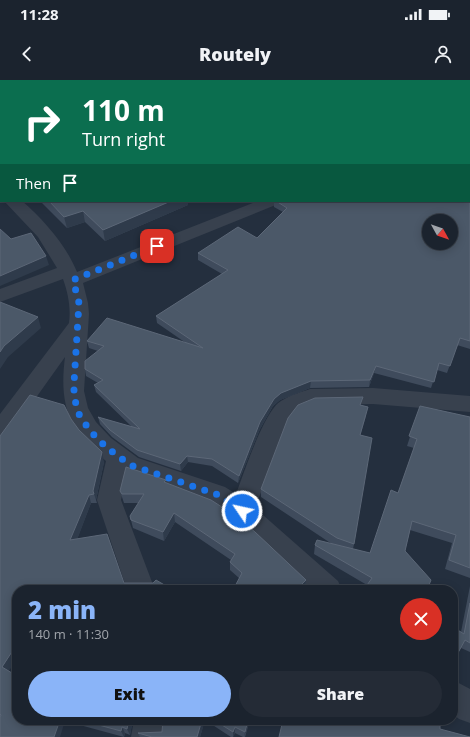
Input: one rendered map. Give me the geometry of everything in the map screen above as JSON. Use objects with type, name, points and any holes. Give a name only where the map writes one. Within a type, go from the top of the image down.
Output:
[{"type":"street","points":[[13,202],[36,224],[71,275],[79,303],[74,397],[80,417],[93,434],[130,465],[216,494],[242,511],[323,585]]},
{"type":"street","points":[[0,296],[71,275],[259,203]]},
{"type":"street","points":[[0,431],[79,324]]},
{"type":"street","points":[[242,511],[276,423],[288,407],[294,404],[310,397],[365,396],[470,404]]},
{"type":"street","points":[[119,457],[109,500],[139,585]]},
{"type":"street","points":[[458,699],[470,708]]},
{"type":"street","points":[[147,737],[148,725]]},
{"type":"building","points":[[50,202],[169,202],[103,230],[83,211],[64,217]]},
{"type":"building","points":[[278,202],[470,202],[470,341],[460,338],[450,366],[439,363],[434,382],[376,366],[370,380],[311,381],[281,393],[274,399],[260,422],[239,476],[212,459],[187,456],[180,464],[137,450],[110,430],[98,417],[140,429],[94,385],[103,380],[85,369],[85,361],[104,346],[87,341],[107,318],[203,348],[156,316],[228,270],[198,253],[238,227],[257,238],[287,208]]},
{"type":"building","points":[[0,229],[11,239],[31,233],[46,256],[0,276]]},
{"type":"building","points":[[0,302],[38,317],[4,346],[0,352]]},
{"type":"building","points":[[30,395],[64,405],[71,419],[79,430],[102,452],[93,491],[94,494],[89,495],[70,540],[107,534],[124,583],[153,583],[156,580],[164,585],[12,585],[12,652],[2,667],[12,673],[12,725],[58,725],[54,737],[0,737],[0,436]]},
{"type":"building","points":[[363,397],[360,405],[368,407],[360,435],[372,438],[354,544],[337,538],[261,489],[288,418],[298,405],[315,398]]},
{"type":"building","points":[[420,406],[470,417],[470,568],[449,560],[456,535],[412,521],[405,551],[431,580],[429,585],[367,585],[372,578],[315,545],[317,540],[370,553],[391,490],[398,493],[417,439],[409,436]]},
{"type":"building","points":[[126,467],[166,480],[164,482],[211,500],[239,518],[306,580],[301,585],[236,585],[242,573],[230,562],[235,554],[174,513],[163,532],[131,520],[130,516],[144,494],[122,494],[120,491]]},
{"type":"building","points":[[470,603],[470,643],[465,640],[458,653],[458,630],[464,634]]},
{"type":"building","points":[[99,725],[128,725],[127,729],[122,727],[121,731]]},
{"type":"building","points":[[163,725],[201,725],[197,737],[152,737],[138,733],[162,732]]},
{"type":"building","points":[[222,725],[247,725],[245,732],[235,727],[233,732]]},
{"type":"building","points":[[282,725],[440,725],[440,729],[470,737],[279,737]]},
{"type":"route","points":[[157,246],[73,280],[79,303],[74,397],[80,417],[93,434],[106,447],[130,465],[216,494],[242,511]]}]
